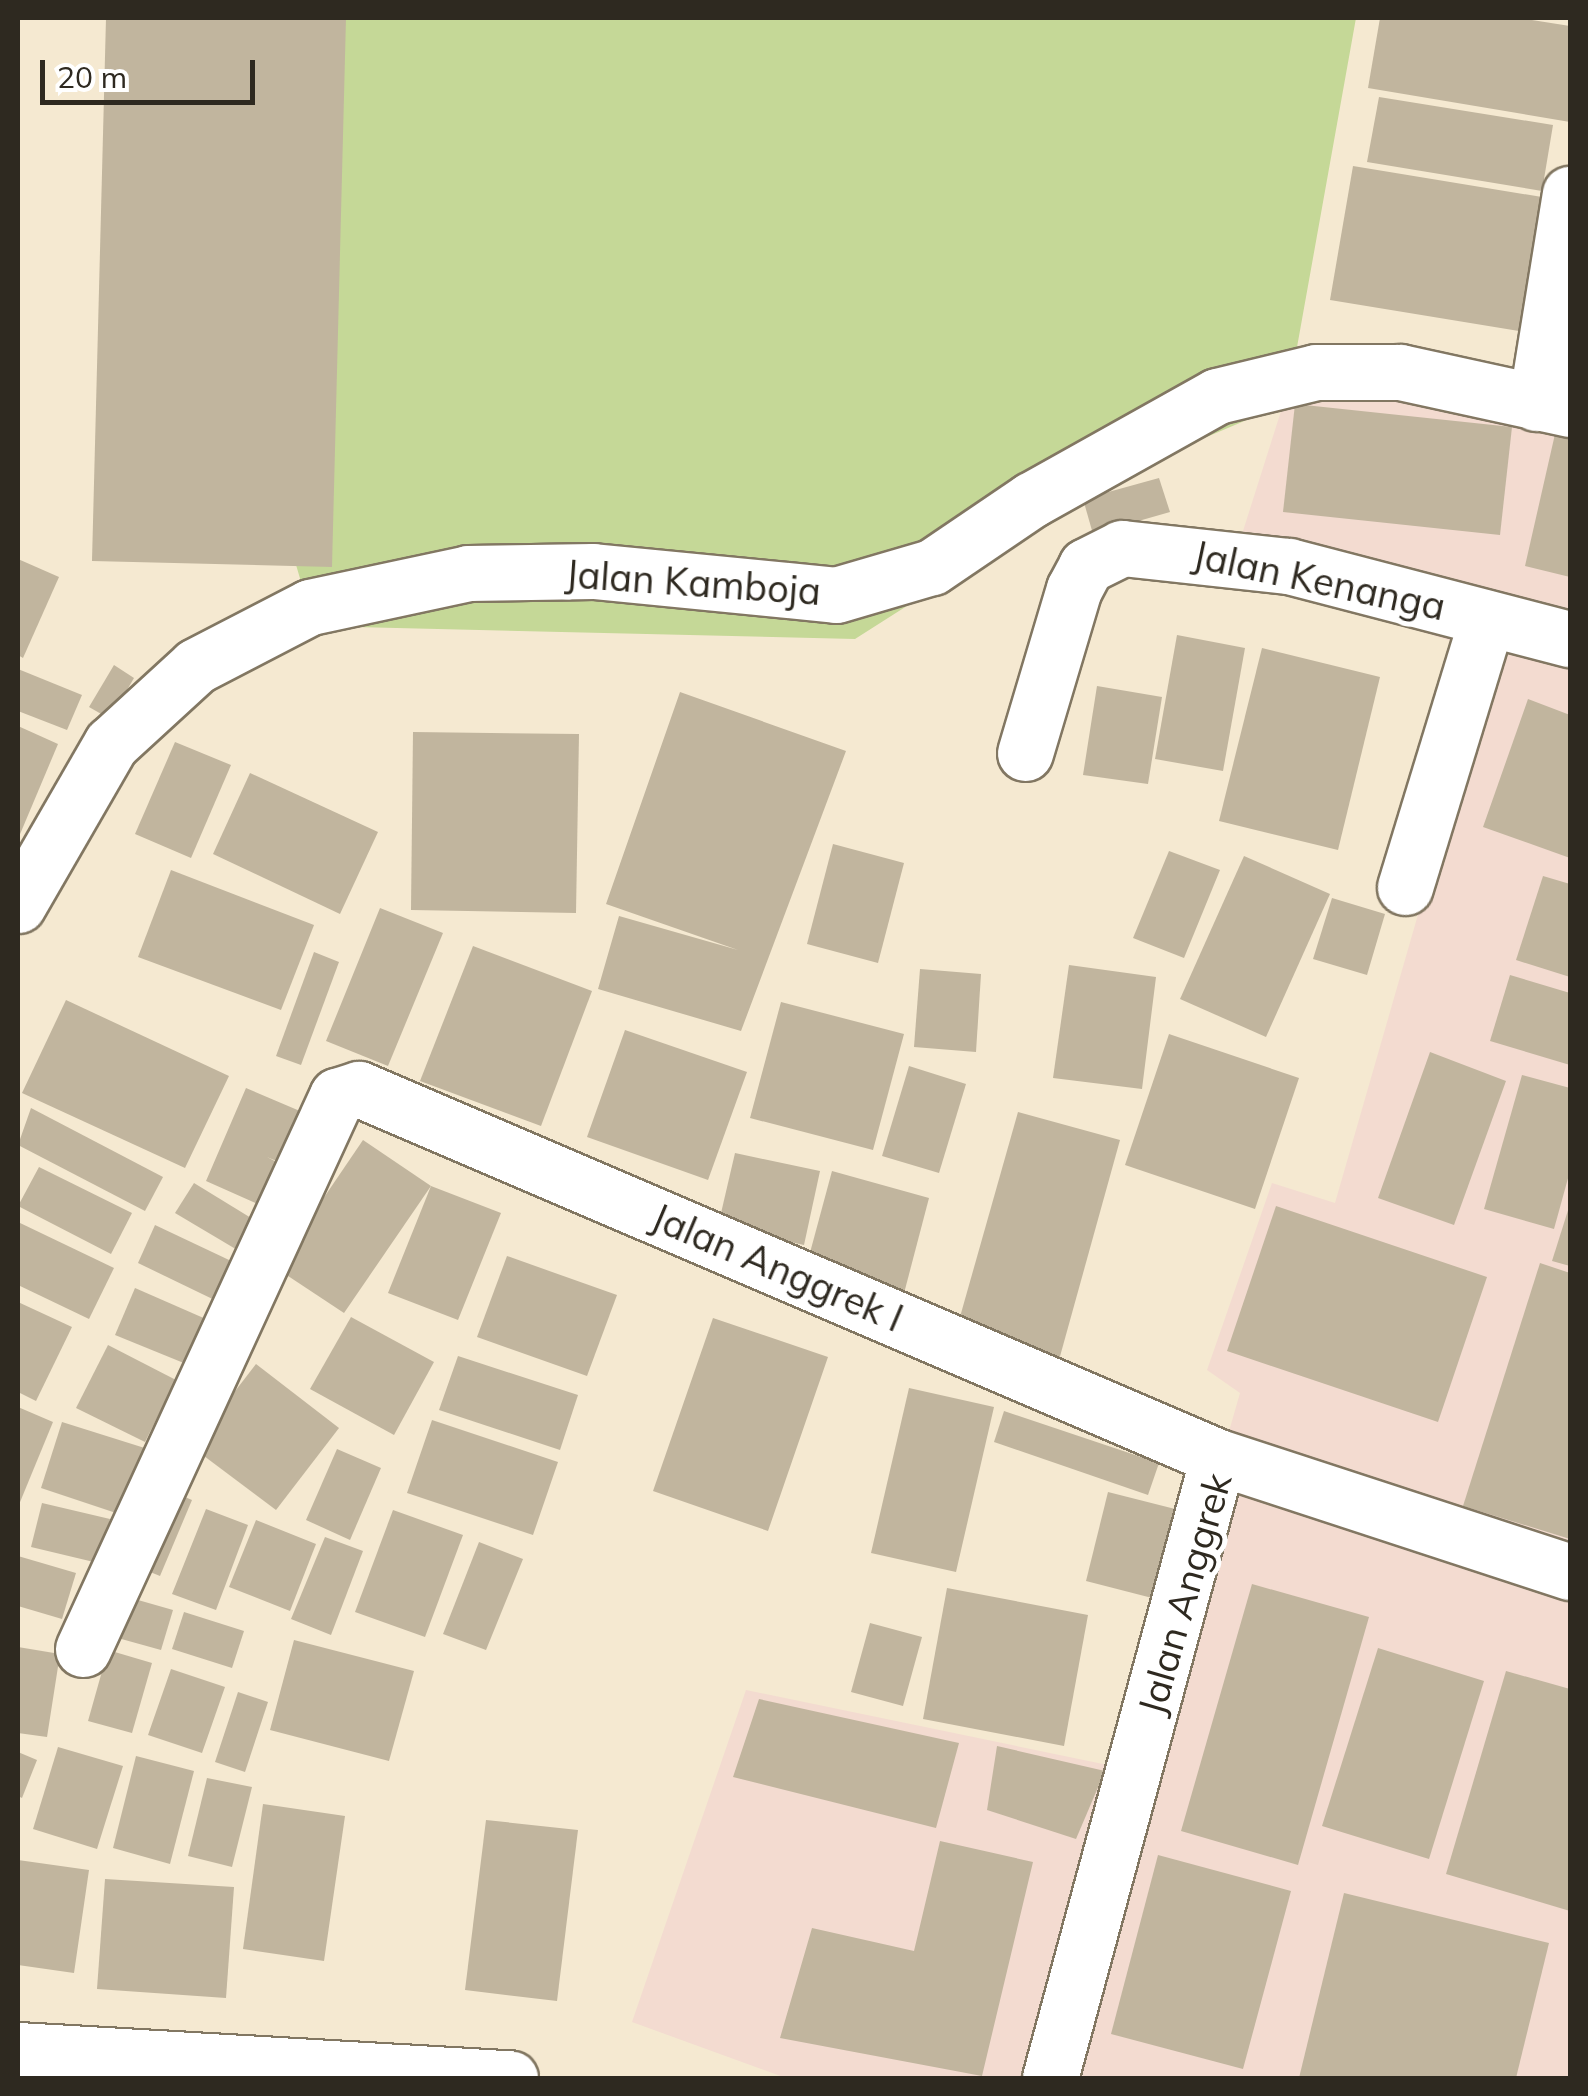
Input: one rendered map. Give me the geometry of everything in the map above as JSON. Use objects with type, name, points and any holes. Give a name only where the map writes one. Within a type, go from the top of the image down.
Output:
[{"type":"street","points":[[1553,406],[1570,194]]},
{"type":"street","name":"Jalan Kamboja","points":[[18,905],[111,744],[196,666],[310,606],[486,573],[593,571],[836,595],[932,567],[1031,500],[1217,396],[1316,372],[1400,372],[1553,406]]},
{"type":"street","name":"Jalan Kenanga","points":[[1025,753],[1074,589],[1102,553],[1172,549],[1290,566],[1570,639]]},
{"type":"street","points":[[1405,886],[1487,618]]},
{"type":"street","name":"Jalan Anggrek I","points":[[83,1649],[337,1096],[359,1089],[1218,1457]]},
{"type":"street","name":"Jalan Anggrek","points":[[1050,2078],[1218,1457],[1570,1572]]},
{"type":"street","points":[[18,2050],[510,2078]]},
{"type":"shaded area","points":[[1570,296],[1570,2078],[786,2078],[632,2022],[746,1690],[1132,1770],[1240,1393],[1207,1370],[1272,1183],[1335,1203],[1493,654],[1230,572],[1295,367],[1549,412]]},
{"type":"green space","points":[[324,18],[1356,18],[1287,403],[1103,481],[855,639],[314,626],[294,558]]},
{"type":"building","points":[[106,18],[346,18],[332,567],[92,561]]},
{"type":"building","points":[[1380,18],[1519,18],[1570,26],[1570,122],[1368,88]]},
{"type":"building","points":[[1379,97],[1553,125],[1542,191],[1367,162]]},
{"type":"building","points":[[1353,166],[1548,198],[1525,332],[1330,300]]},
{"type":"building","points":[[1295,404],[1512,427],[1500,535],[1283,512]]},
{"type":"building","points":[[1555,434],[1570,437],[1570,577],[1525,566]]},
{"type":"building","points":[[1159,478],[1170,512],[1093,534],[1083,499]]},
{"type":"building","points":[[18,559],[59,577],[23,658],[18,655]]},
{"type":"building","points":[[1177,635],[1245,648],[1223,771],[1155,759]]},
{"type":"building","points":[[1262,648],[1380,677],[1338,850],[1219,821]]},
{"type":"building","points":[[114,665],[134,678],[110,719],[89,707]]},
{"type":"building","points":[[18,669],[82,695],[67,730],[18,711]]},
{"type":"building","points":[[1097,686],[1162,697],[1148,784],[1083,775]]},
{"type":"building","points":[[680,692],[846,751],[741,1031],[598,989],[619,916],[738,950],[606,904]]},
{"type":"building","points":[[1528,699],[1570,715],[1570,858],[1483,827]]},
{"type":"building","points":[[18,726],[58,744],[18,839]]},
{"type":"building","points":[[413,732],[579,734],[576,913],[411,910]]},
{"type":"building","points":[[175,742],[231,765],[191,858],[135,834]]},
{"type":"building","points":[[250,773],[378,832],[340,914],[213,854]]},
{"type":"building","points":[[833,844],[904,863],[878,963],[807,944]]},
{"type":"building","points":[[1169,851],[1220,870],[1184,958],[1133,938]]},
{"type":"building","points":[[1244,856],[1330,894],[1266,1037],[1180,999]]},
{"type":"building","points":[[171,870],[314,925],[281,1010],[138,957]]},
{"type":"building","points":[[1543,876],[1570,884],[1570,977],[1516,960]]},
{"type":"building","points":[[1332,898],[1385,914],[1367,975],[1313,959]]},
{"type":"building","points":[[380,908],[443,933],[388,1066],[326,1041]]},
{"type":"building","points":[[473,946],[592,991],[541,1126],[420,1081]]},
{"type":"building","points":[[314,952],[339,962],[301,1065],[276,1056]]},
{"type":"building","points":[[1069,965],[1156,977],[1142,1089],[1053,1078]]},
{"type":"building","points":[[920,969],[981,974],[976,1052],[914,1047]]},
{"type":"building","points":[[1510,975],[1570,993],[1570,1065],[1490,1041]]},
{"type":"building","points":[[66,1000],[229,1076],[185,1168],[22,1093]]},
{"type":"building","points":[[781,1002],[904,1034],[873,1150],[750,1118]]},
{"type":"building","points":[[625,1030],[747,1072],[708,1180],[587,1137]]},
{"type":"building","points":[[1169,1034],[1299,1078],[1255,1209],[1125,1165]]},
{"type":"building","points":[[1430,1052],[1506,1081],[1454,1225],[1378,1198]]},
{"type":"building","points":[[909,1066],[966,1084],[939,1173],[882,1156]]},
{"type":"building","points":[[1522,1075],[1570,1088],[1570,1171],[1554,1229],[1484,1209]]},
{"type":"building","points":[[246,1088],[314,1117],[293,1168],[267,1157],[288,1168],[269,1209],[206,1181]]},
{"type":"building","points":[[31,1108],[163,1177],[145,1211],[18,1145]]},
{"type":"building","points":[[1018,1112],[1120,1140],[1059,1360],[956,1331]]},
{"type":"building","points":[[363,1140],[431,1186],[344,1313],[276,1268]]},
{"type":"building","points":[[735,1153],[820,1171],[804,1245],[718,1226]]},
{"type":"building","points":[[39,1167],[132,1213],[111,1254],[18,1206]]},
{"type":"building","points":[[832,1171],[929,1198],[902,1301],[804,1275]]},
{"type":"building","points":[[194,1183],[256,1221],[239,1251],[175,1213]]},
{"type":"building","points":[[431,1186],[501,1213],[458,1320],[388,1293]]},
{"type":"building","points":[[1570,1204],[1570,1266],[1552,1261]]},
{"type":"building","points":[[1276,1206],[1487,1277],[1438,1422],[1227,1351]]},
{"type":"building","points":[[18,1222],[114,1268],[89,1319],[18,1285]]},
{"type":"building","points":[[155,1225],[246,1268],[227,1306],[138,1263]]},
{"type":"building","points":[[507,1256],[617,1295],[587,1376],[477,1337]]},
{"type":"building","points":[[1540,1263],[1570,1273],[1570,1539],[1463,1506]]},
{"type":"building","points":[[135,1288],[215,1323],[196,1368],[115,1335]]},
{"type":"building","points":[[18,1302],[72,1327],[36,1401],[18,1392]]},
{"type":"building","points":[[351,1317],[434,1362],[394,1435],[310,1389]]},
{"type":"building","points":[[713,1318],[828,1357],[768,1531],[653,1491]]},
{"type":"building","points":[[108,1345],[176,1380],[145,1442],[76,1408]]},
{"type":"building","points":[[458,1356],[578,1395],[560,1450],[439,1410]]},
{"type":"building","points":[[256,1364],[339,1428],[276,1510],[192,1447]]},
{"type":"building","points":[[909,1388],[994,1407],[956,1572],[871,1553]]},
{"type":"building","points":[[18,1407],[53,1422],[18,1507]]},
{"type":"building","points":[[1004,1411],[1159,1463],[1148,1495],[994,1442]]},
{"type":"building","points":[[432,1420],[558,1462],[533,1535],[407,1493]]},
{"type":"building","points":[[62,1422],[151,1450],[128,1517],[41,1488]]},
{"type":"building","points":[[337,1449],[381,1468],[350,1540],[306,1520]]},
{"type":"building","points":[[164,1488],[192,1500],[160,1576],[133,1565]]},
{"type":"building","points":[[1108,1492],[1179,1510],[1156,1599],[1086,1581]]},
{"type":"building","points":[[42,1503],[110,1519],[98,1563],[31,1547]]},
{"type":"building","points":[[206,1509],[248,1525],[216,1610],[172,1594]]},
{"type":"building","points":[[393,1510],[463,1535],[425,1637],[355,1612]]},
{"type":"building","points":[[256,1520],[316,1544],[290,1611],[229,1587]]},
{"type":"building","points":[[325,1537],[363,1551],[331,1635],[291,1619]]},
{"type":"building","points":[[479,1542],[523,1559],[486,1650],[443,1634]]},
{"type":"building","points":[[18,1556],[76,1573],[62,1619],[18,1606]]},
{"type":"building","points":[[1252,1584],[1369,1617],[1298,1865],[1181,1831]]},
{"type":"building","points":[[947,1588],[1088,1615],[1064,1746],[923,1719]]},
{"type":"building","points":[[117,1594],[173,1610],[161,1650],[107,1635]]},
{"type":"building","points":[[184,1612],[244,1631],[232,1668],[172,1649]]},
{"type":"building","points":[[870,1623],[922,1637],[903,1706],[851,1692]]},
{"type":"building","points":[[294,1640],[414,1671],[389,1761],[270,1730]]},
{"type":"building","points":[[18,1647],[60,1654],[47,1737],[18,1733]]},
{"type":"building","points":[[1378,1648],[1484,1681],[1429,1859],[1322,1826]]},
{"type":"building","points":[[108,1650],[152,1663],[132,1733],[88,1721]]},
{"type":"building","points":[[171,1669],[225,1687],[202,1753],[148,1735]]},
{"type":"building","points":[[1506,1671],[1570,1689],[1570,1911],[1446,1874]]},
{"type":"building","points":[[238,1692],[268,1702],[245,1772],[215,1762]]},
{"type":"building","points":[[759,1699],[959,1743],[936,1828],[733,1777]]},
{"type":"building","points":[[997,1746],[1105,1771],[1076,1839],[987,1810]]},
{"type":"building","points":[[58,1747],[123,1766],[97,1849],[33,1829]]},
{"type":"building","points":[[18,1752],[37,1760],[22,1798],[18,1796]]},
{"type":"building","points":[[136,1756],[194,1771],[170,1864],[113,1848]]},
{"type":"building","points":[[207,1778],[252,1787],[232,1867],[188,1856]]},
{"type":"building","points":[[263,1804],[345,1816],[324,1961],[243,1949]]},
{"type":"building","points":[[486,1820],[578,1830],[557,2001],[465,1990]]},
{"type":"building","points":[[940,1841],[1033,1862],[982,2076],[780,2038],[812,1928],[914,1951]]},
{"type":"building","points":[[1158,1855],[1291,1891],[1243,2069],[1111,2034]]},
{"type":"building","points":[[18,1860],[89,1870],[74,1973],[18,1965]]},
{"type":"building","points":[[105,1879],[234,1887],[226,1998],[97,1989]]},
{"type":"building","points":[[1344,1893],[1549,1943],[1516,2078],[1299,2078]]}]
